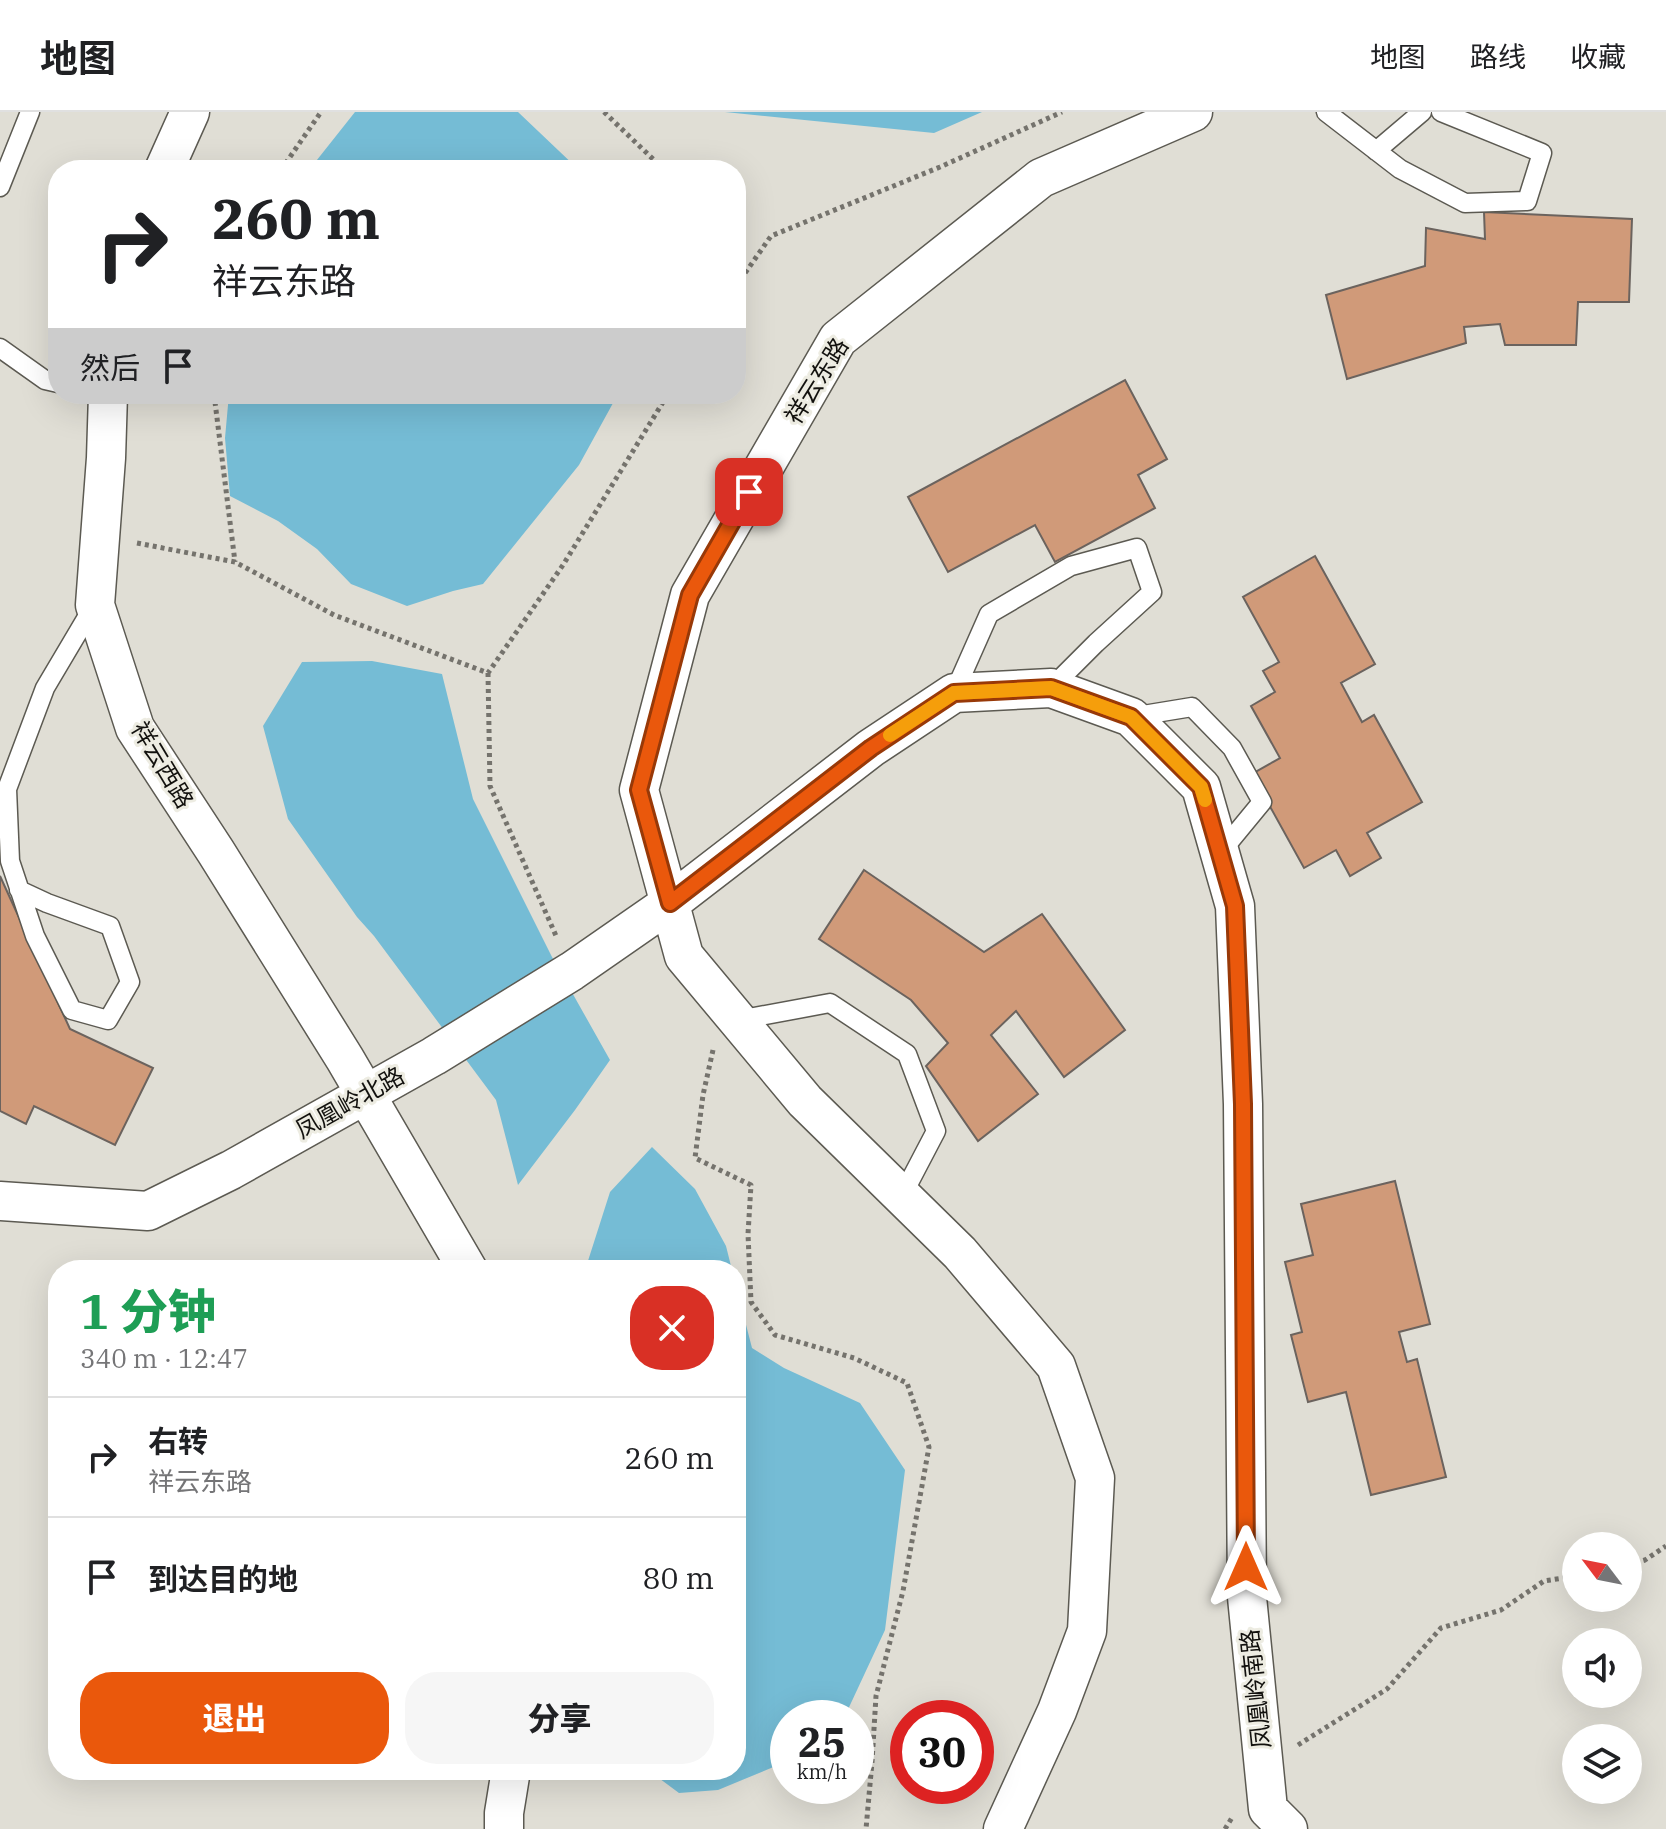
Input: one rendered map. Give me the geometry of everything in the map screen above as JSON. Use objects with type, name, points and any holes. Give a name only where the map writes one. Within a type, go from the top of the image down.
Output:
[{"type":"street","points":[[168,160],[190,112]]},
{"type":"street","name":"祥云东路","points":[[1003,1829],[1057,1711],[1087,1631],[1095,1478],[1056,1366],[960,1253],[805,1101],[684,956],[639,790],[690,595],[838,339],[1041,178],[1193,112]]},
{"type":"street","name":"祥云西路","points":[[107,404],[95,605],[135,728],[224,865],[365,1094],[462,1260]]},
{"type":"street","name":"凤凰岭南路","points":[[954,693],[1051,688],[1131,717],[1201,787],[1235,906],[1243,1104],[1247,1597],[1268,1809],[1288,1829]]},
{"type":"street","points":[[670,903],[871,748],[954,693]]},
{"type":"street","name":"凤凰岭北路","points":[[0,1201],[148,1211],[231,1170],[434,1056],[572,971],[670,903]]},
{"type":"street","points":[[504,1829],[509,1780]]},
{"type":"lane","points":[[0,187],[30,112]]},
{"type":"lane","points":[[1326,112],[1400,169],[1465,203],[1527,201],[1542,153],[1441,112]]},
{"type":"lane","points":[[1376,151],[1422,112]]},
{"type":"lane","points":[[0,348],[48,381]]},
{"type":"lane","points":[[954,693],[989,614],[1071,566],[1137,548],[1152,592],[1051,688]]},
{"type":"lane","points":[[19,890],[110,926],[130,982],[108,1020],[72,1010],[35,936],[19,890],[10,861],[7,789],[45,688],[95,605]]},
{"type":"lane","points":[[1131,717],[1192,707],[1232,748],[1262,802],[1220,853]]},
{"type":"lane","points":[[730,1011],[830,1003],[907,1054],[936,1131],[902,1196]]},
{"type":"path","points":[[288,160],[321,112]]},
{"type":"path","points":[[604,112],[654,160]]},
{"type":"path","points":[[746,272],[771,236],[940,167],[1062,112]]},
{"type":"path","points":[[215,404],[235,562]]},
{"type":"path","points":[[572,971],[490,786],[488,673],[563,565],[662,404]]},
{"type":"path","points":[[100,536],[235,562],[334,615],[488,673]]},
{"type":"path","points":[[730,1011],[703,1095],[695,1158],[751,1185],[748,1234],[751,1302],[775,1335],[854,1358],[907,1383],[929,1447],[903,1591],[876,1696],[866,1829]]},
{"type":"path","points":[[1642,1561],[1666,1546]]},
{"type":"path","points":[[1225,1829],[1264,1768],[1387,1689],[1441,1628],[1501,1610],[1544,1581],[1562,1578]]},
{"type":"water","points":[[355,112],[518,112],[568,160],[317,160]]},
{"type":"water","points":[[725,112],[982,112],[934,133]]},
{"type":"water","points":[[228,404],[613,404],[579,465],[483,584],[407,606],[351,584],[317,549],[278,521],[230,496],[225,438]]},
{"type":"water","points":[[372,661],[442,674],[473,799],[552,957],[610,1060],[518,1185],[496,1100],[357,917],[288,819],[263,726],[302,662]]},
{"type":"water","points":[[652,1147],[695,1189],[726,1246],[730,1260],[588,1260],[610,1192]]},
{"type":"water","points":[[746,1325],[752,1348],[784,1368],[860,1403],[905,1470],[885,1630],[852,1700],[770,1700],[770,1768],[746,1778]]},
{"type":"water","points":[[661,1780],[742,1780],[718,1790],[679,1793]]},
{"type":"building","points":[[1484,212],[1632,219],[1629,302],[1578,302],[1576,345],[1505,345],[1500,324],[1464,327],[1466,343],[1347,379],[1326,295],[1425,266],[1426,228],[1485,239]]},
{"type":"building","points":[[1125,380],[1167,459],[1138,475],[1155,508],[1055,562],[1035,525],[948,572],[908,497]]},
{"type":"building","points":[[1315,556],[1375,664],[1341,683],[1362,722],[1374,715],[1422,802],[1367,833],[1381,858],[1350,876],[1336,850],[1304,868],[1252,774],[1280,758],[1251,706],[1275,692],[1263,671],[1279,662],[1243,597]]},
{"type":"building","points":[[864,870],[984,952],[1042,914],[1125,1030],[1064,1077],[1016,1011],[991,1035],[1038,1094],[978,1141],[926,1066],[948,1043],[911,1000],[819,939]]},
{"type":"building","points":[[0,876],[70,1029],[153,1068],[115,1145],[34,1106],[26,1124],[0,1111]]},
{"type":"building","points":[[1395,1181],[1430,1324],[1399,1332],[1407,1362],[1417,1359],[1446,1477],[1371,1495],[1346,1392],[1308,1402],[1291,1335],[1302,1332],[1285,1262],[1313,1255],[1301,1204]]},
{"type":"slow traffic","points":[[890,735],[954,693],[1051,688],[1131,717],[1201,787],[1205,800]]},
{"type":"route","points":[[749,492],[690,595],[639,790],[670,903],[871,748],[954,693],[1051,688],[1131,717],[1201,787],[1235,906],[1243,1104],[1246,1567]]}]
